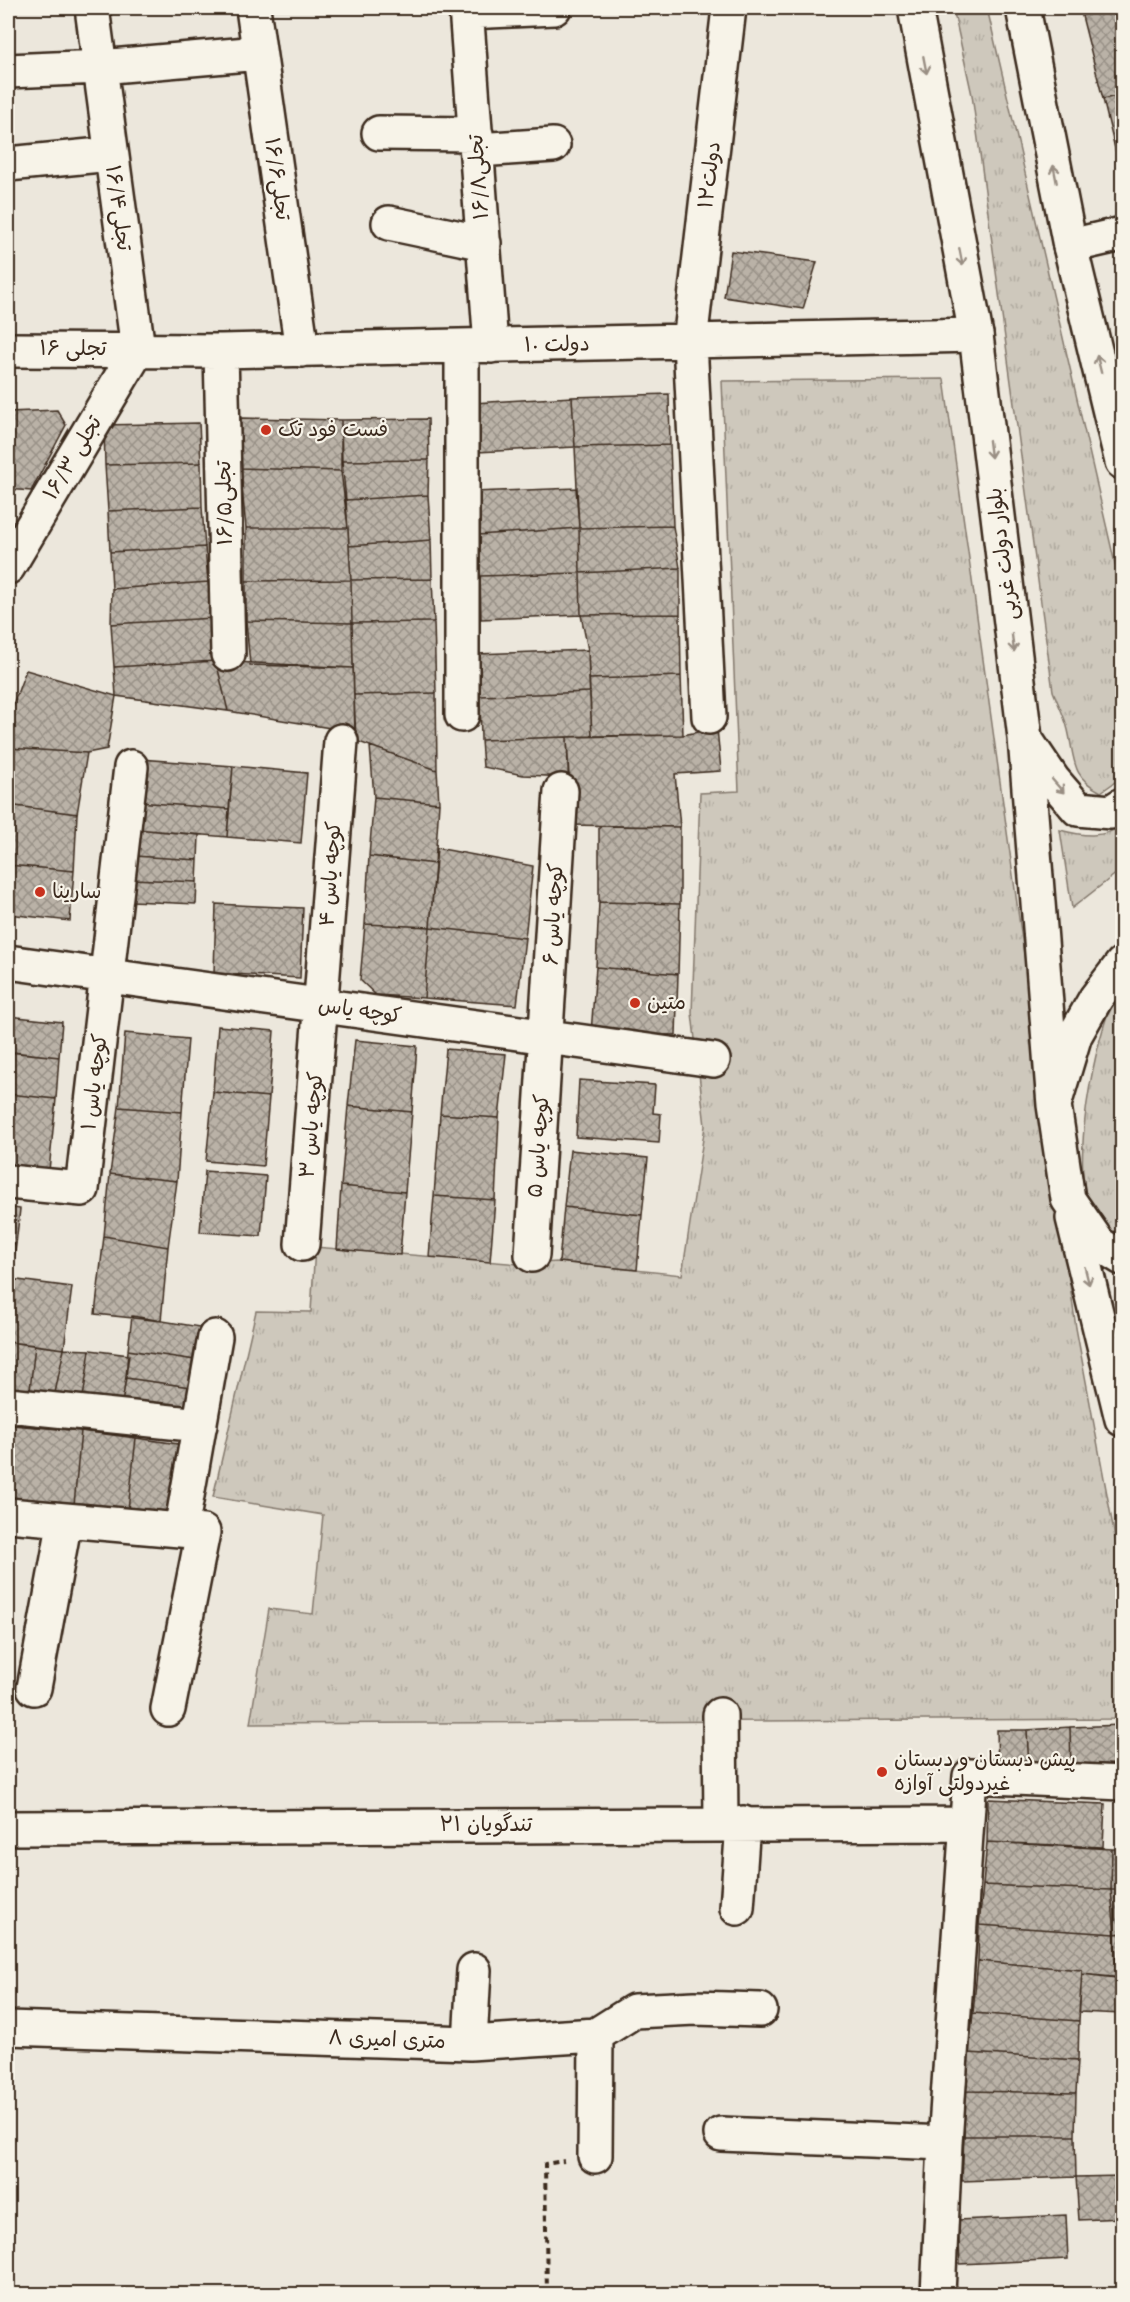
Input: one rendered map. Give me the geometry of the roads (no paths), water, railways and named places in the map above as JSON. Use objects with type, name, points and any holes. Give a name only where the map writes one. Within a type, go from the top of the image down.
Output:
[{"type":"street","name":"تجلی۱۶/۴","points":[[92,8],[138,349]]},
{"type":"street","name":"تجلی۱۶/۶","points":[[253,8],[302,350]]},
{"type":"street","points":[[466,10],[554,8]]},
{"type":"street","name":"۱۲دولت","points":[[709,717],[690,342],[729,8]]},
{"type":"street","name":"بلوار دولت غربی","points":[[915,8],[976,334],[1025,738],[1054,1105],[1068,1199]]},
{"type":"street","points":[[1023,8],[1070,246],[1122,462]]},
{"type":"street","name":"تجلی۱۶/۸","points":[[462,716],[476,347],[484,243],[466,10]]},
{"type":"street","points":[[8,71],[100,67],[260,53]]},
{"type":"street","points":[[379,133],[553,146]]},
{"type":"street","points":[[8,165],[111,154]]},
{"type":"street","points":[[388,223],[484,243]]},
{"type":"street","points":[[1070,246],[1122,234]]},
{"type":"street","name":"۱۰ دولت","points":[[138,349],[221,351],[476,347],[976,334]]},
{"type":"street","name":"۱۶ تجلی","points":[[8,350],[138,349]]},
{"type":"street","name":"۱۶/۳ تجلی","points":[[8,567],[138,349]]},
{"type":"street","name":"تجلی۱۶/۵","points":[[221,351],[228,654]]},
{"type":"street","points":[[1025,738],[1053,780],[1078,809],[1111,812],[1122,806]]},
{"type":"street","name":"کوچه یاس ۴","points":[[322,1006],[340,741]]},
{"type":"street","name":"کوچه یاس ۱","points":[[8,1182],[82,1189],[131,767]]},
{"type":"street","name":"کوچه یاس ۶","points":[[547,1037],[561,791]]},
{"type":"street","name":"کوچه یاس","points":[[8,962],[713,1060]]},
{"type":"street","points":[[1054,1105],[1075,1035],[1096,998],[1122,964]]},
{"type":"street","name":"کوچه یاس ۳","points":[[302,1244],[322,1006]]},
{"type":"street","name":"کوچه یاس ۵","points":[[532,1255],[547,1037]]},
{"type":"street","points":[[1068,1199],[1099,1244],[1122,1258]]},
{"type":"street","points":[[1068,1199],[1122,1419]]},
{"type":"street","points":[[168,1709],[192,1531],[200,1425],[215,1337]]},
{"type":"street","points":[[8,1405],[200,1425]]},
{"type":"street","points":[[8,1515],[192,1531]]},
{"type":"street","points":[[34,1688],[64,1520]]},
{"type":"street","points":[[720,1715],[732,1823],[737,1908]]},
{"type":"street","points":[[938,2295],[945,2143],[970,1776],[1122,1783]]},
{"type":"street","name":"۲۱ تندگویان","points":[[8,1828],[732,1823],[965,1824]]},
{"type":"street","points":[[470,2043],[474,1970]]},
{"type":"street","name":"۸ متری امیری","points":[[8,2028],[470,2043],[596,2035],[634,2011],[695,2008],[760,2010]]},
{"type":"street","points":[[595,2156],[596,2035]]},
{"type":"street","points":[[721,2134],[945,2143]]},
{"type":"place","name":"فست فود تک","points":[[266,430]]},
{"type":"place","name":"سارینا","points":[[40,892]]},
{"type":"place","name":"متین","points":[[635,1003]]},
{"type":"place","name":"پیش دبستان و دبستان غیردولتی آوازه","points":[[882,1772]]}]
